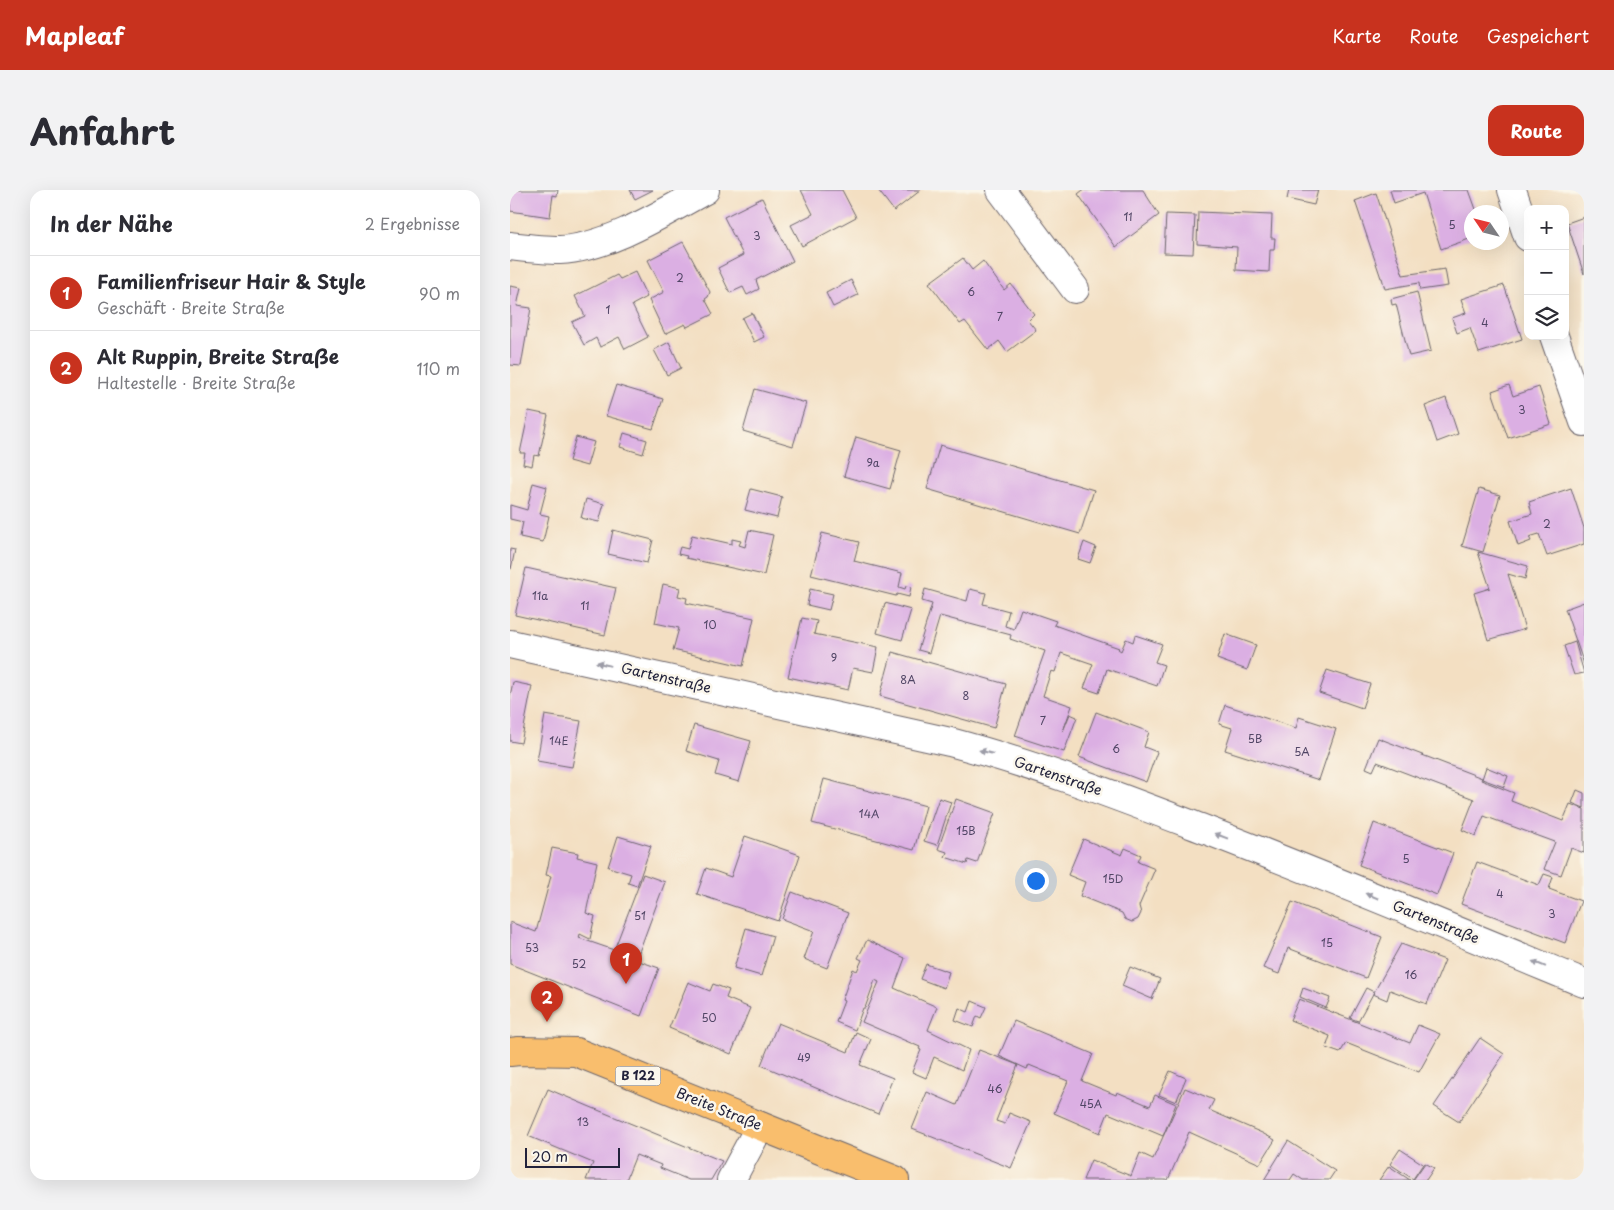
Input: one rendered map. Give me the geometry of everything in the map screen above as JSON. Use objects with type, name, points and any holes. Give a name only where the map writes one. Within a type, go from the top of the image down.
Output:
[{"type":"main road","name":"Breite Straße","points":[[510,1052],[576,1052],[896,1180]]},
{"type":"street","points":[[510,246],[562,250],[588,246],[623,233],[705,190]]},
{"type":"street","points":[[1001,190],[1075,289]]},
{"type":"street","points":[[1512,190],[1524,225]]},
{"type":"street","points":[[1555,340],[1584,422]]},
{"type":"street","name":"Gartenstraße","points":[[510,644],[950,742],[993,754],[1152,809],[1300,866],[1584,982]]},
{"type":"street","points":[[731,1180],[760,1126]]},
{"type":"building","points":[[510,190],[558,190],[557,196],[553,195],[550,217],[510,211]]},
{"type":"building","points":[[630,190],[653,190],[635,199]]},
{"type":"building","points":[[801,190],[842,190],[856,217],[802,246],[791,225],[813,214]]},
{"type":"building","points":[[878,190],[921,190],[894,211]]},
{"type":"building","points":[[1083,190],[1143,190],[1159,215],[1116,247],[1078,194]]},
{"type":"building","points":[[1289,190],[1318,190],[1314,205],[1287,199]]},
{"type":"building","points":[[1390,190],[1469,190],[1474,205],[1464,205],[1464,241],[1441,249],[1423,193],[1394,203]]},
{"type":"building","points":[[1376,193],[1403,275],[1445,269],[1448,286],[1420,290],[1419,283],[1385,289],[1355,201]]},
{"type":"building","points":[[762,198],[793,261],[756,280],[759,289],[747,295],[743,287],[730,293],[718,268],[743,255],[724,217]]},
{"type":"building","points":[[1198,212],[1272,215],[1271,238],[1275,238],[1274,250],[1270,250],[1269,272],[1236,270],[1237,247],[1197,244]]},
{"type":"building","points":[[1166,214],[1195,215],[1193,254],[1164,253]]},
{"type":"building","points":[[1584,217],[1584,274],[1569,229],[1569,222]]},
{"type":"building","points":[[683,242],[710,292],[705,299],[713,314],[687,327],[685,324],[665,334],[649,300],[664,292],[648,260]]},
{"type":"building","points":[[963,258],[972,270],[983,261],[1004,290],[1011,284],[1034,314],[1028,320],[1036,330],[1007,352],[999,341],[988,350],[965,321],[960,324],[929,283]]},
{"type":"building","points":[[635,272],[647,297],[632,305],[648,337],[625,349],[619,337],[600,347],[596,338],[584,345],[572,322],[585,316],[575,296],[617,275],[620,279]]},
{"type":"building","points":[[851,280],[858,295],[833,307],[826,293]]},
{"type":"building","points":[[1504,285],[1522,339],[1479,353],[1470,328],[1457,333],[1452,318],[1466,313],[1461,299]]},
{"type":"building","points":[[510,286],[521,288],[517,306],[531,308],[521,366],[510,365]]},
{"type":"building","points":[[1417,292],[1431,351],[1409,356],[1396,304],[1392,305],[1391,299]]},
{"type":"building","points":[[752,313],[764,337],[754,342],[742,318]]},
{"type":"building","points":[[669,342],[681,368],[667,375],[654,350]]},
{"type":"building","points":[[616,385],[663,399],[653,429],[606,416]]},
{"type":"building","points":[[1509,385],[1513,396],[1539,387],[1551,424],[1508,438],[1492,391]]},
{"type":"building","points":[[755,389],[806,403],[793,446],[743,431]]},
{"type":"building","points":[[1446,398],[1458,434],[1437,442],[1425,406]]},
{"type":"building","points":[[529,411],[548,415],[539,456],[534,455],[532,466],[523,464],[525,453],[520,453]]},
{"type":"building","points":[[624,433],[647,440],[643,454],[620,447]]},
{"type":"building","points":[[576,437],[594,442],[587,466],[569,461]]},
{"type":"building","points":[[856,437],[901,450],[890,489],[844,476]]},
{"type":"building","points":[[940,445],[1094,490],[1080,534],[927,489]]},
{"type":"building","points":[[533,483],[547,487],[540,514],[549,516],[543,542],[520,537],[523,522],[510,519],[510,505],[527,510]]},
{"type":"building","points":[[1571,488],[1584,528],[1584,544],[1547,556],[1539,534],[1529,537],[1531,541],[1518,546],[1510,521],[1532,514],[1529,502]]},
{"type":"building","points":[[751,489],[782,497],[777,518],[745,510]]},
{"type":"building","points":[[1479,489],[1500,495],[1483,552],[1462,546]]},
{"type":"building","points":[[586,499],[604,504],[599,522],[581,518]]},
{"type":"building","points":[[613,530],[653,540],[647,563],[608,554]]},
{"type":"building","points":[[749,530],[773,535],[764,575],[686,558],[687,556],[678,554],[680,547],[688,549],[692,535],[732,544],[732,539],[741,541],[739,545],[745,547]]},
{"type":"building","points":[[822,533],[859,542],[854,561],[902,573],[899,587],[905,589],[906,586],[911,587],[909,597],[897,594],[896,596],[811,575]]},
{"type":"building","points":[[1084,542],[1096,547],[1090,563],[1078,559]]},
{"type":"building","points":[[510,549],[515,550],[511,569],[510,569]]},
{"type":"building","points":[[1478,552],[1528,566],[1525,579],[1508,574],[1525,629],[1488,640],[1474,593],[1490,588]]},
{"type":"building","points":[[526,568],[616,588],[605,635],[515,615]]},
{"type":"building","points":[[663,584],[680,588],[678,596],[687,598],[686,603],[754,618],[743,666],[673,650],[679,628],[655,623]]},
{"type":"building","points":[[810,589],[833,594],[829,610],[807,605]]},
{"type":"building","points":[[925,589],[967,601],[970,589],[986,593],[983,604],[1009,611],[1005,626],[1014,629],[1021,609],[1056,621],[1054,625],[1119,648],[1121,651],[1126,639],[1133,642],[1135,635],[1162,644],[1155,662],[1164,665],[1157,686],[1107,669],[1099,693],[1084,688],[1093,664],[1061,653],[1055,672],[1051,671],[1043,696],[1072,706],[1063,731],[1070,714],[1077,717],[1064,752],[1015,736],[1045,651],[1010,639],[1011,635],[940,616],[929,653],[918,650],[932,604],[922,601]]},
{"type":"building","points":[[1584,602],[1584,664],[1565,609]]},
{"type":"building","points":[[885,603],[911,610],[902,640],[877,633]]},
{"type":"building","points":[[802,618],[817,621],[814,634],[878,647],[873,672],[853,668],[848,690],[788,677]]},
{"type":"building","points":[[1225,634],[1256,645],[1247,670],[1217,659]]},
{"type":"building","points":[[1575,642],[1584,673],[1574,675],[1564,646]]},
{"type":"building","points":[[892,652],[1006,684],[994,728],[880,696]]},
{"type":"building","points":[[1327,670],[1370,684],[1362,708],[1319,693]]},
{"type":"building","points":[[513,682],[532,686],[521,743],[510,741],[510,696]]},
{"type":"building","points":[[1225,705],[1296,728],[1299,717],[1336,729],[1319,780],[1225,750],[1232,728],[1219,724]]},
{"type":"building","points":[[1096,712],[1149,732],[1144,747],[1157,752],[1146,782],[1079,757]]},
{"type":"building","points":[[545,715],[581,721],[572,767],[537,761]]},
{"type":"building","points":[[694,725],[751,741],[739,782],[715,775],[719,761],[686,751]]},
{"type":"building","points":[[1378,738],[1482,778],[1481,780],[1514,793],[1511,801],[1563,821],[1570,804],[1584,809],[1584,853],[1571,848],[1561,875],[1544,869],[1555,842],[1484,816],[1476,836],[1462,830],[1474,799],[1377,762],[1373,771],[1366,768]]},
{"type":"building","points":[[1486,767],[1508,776],[1504,787],[1482,779]]},
{"type":"building","points":[[824,779],[926,806],[914,850],[812,823]]},
{"type":"building","points":[[1577,790],[1584,793],[1584,808],[1572,803]]},
{"type":"building","points":[[939,798],[951,802],[937,845],[924,841]]},
{"type":"building","points":[[956,799],[995,813],[977,863],[968,860],[967,864],[945,857],[947,852],[938,849]]},
{"type":"building","points":[[1374,823],[1453,853],[1437,895],[1359,865]]},
{"type":"building","points":[[618,836],[651,846],[637,886],[628,883],[631,874],[608,867]]},
{"type":"building","points":[[745,836],[800,855],[778,921],[697,894],[706,868],[731,877]]},
{"type":"building","points":[[1083,839],[1122,855],[1125,848],[1141,855],[1138,862],[1155,869],[1139,906],[1141,913],[1138,919],[1132,922],[1125,919],[1122,913],[1080,896],[1085,882],[1068,875]]},
{"type":"building","points":[[552,848],[578,853],[577,857],[597,862],[586,913],[595,916],[590,939],[580,934],[579,938],[614,950],[643,874],[665,882],[636,960],[659,968],[641,1016],[510,964],[510,922],[536,932],[551,876],[546,875]]},
{"type":"building","points":[[1477,862],[1539,885],[1544,874],[1553,877],[1549,889],[1581,901],[1565,943],[1461,904]]},
{"type":"building","points":[[792,892],[848,913],[827,968],[804,959],[814,931],[782,919]]},
{"type":"building","points":[[1292,902],[1382,937],[1366,978],[1288,948],[1279,974],[1263,968]]},
{"type":"building","points":[[746,928],[773,936],[761,976],[734,968]]},
{"type":"building","points":[[867,940],[905,958],[894,988],[937,1007],[928,1030],[969,1050],[962,1070],[934,1057],[926,1078],[912,1072],[921,1050],[919,1049],[920,1047],[862,1022],[879,982],[875,980],[855,1030],[836,1022],[853,969],[857,971],[862,960],[858,958]]},
{"type":"building","points":[[1401,944],[1445,960],[1427,1004],[1390,990],[1387,1000],[1373,994]]},
{"type":"building","points":[[926,964],[949,972],[944,988],[920,979]]},
{"type":"building","points":[[1130,967],[1160,979],[1152,999],[1122,986]]},
{"type":"building","points":[[688,982],[710,991],[713,984],[729,990],[726,998],[750,1008],[731,1054],[669,1028]]},
{"type":"building","points":[[1303,988],[1330,998],[1326,1008],[1300,997]]},
{"type":"building","points":[[1366,988],[1374,992],[1358,1021],[1350,1018]]},
{"type":"building","points":[[1299,999],[1410,1043],[1418,1025],[1440,1034],[1419,1072],[1346,1043],[1340,1053],[1326,1048],[1330,1036],[1290,1020]]},
{"type":"building","points":[[972,1001],[986,1007],[981,1018],[977,1016],[973,1027],[955,1020],[959,1008],[968,1012]]},
{"type":"building","points":[[1014,1021],[1093,1054],[1082,1081],[1116,1095],[1117,1092],[1150,1106],[1155,1095],[1176,1104],[1163,1136],[1108,1113],[1100,1133],[1054,1113],[1068,1081],[1029,1065],[1027,1069],[999,1056]]},
{"type":"building","points":[[778,1023],[848,1052],[856,1032],[871,1039],[860,1065],[893,1078],[878,1114],[761,1065]]},
{"type":"building","points":[[1480,1038],[1504,1054],[1459,1122],[1434,1106]]},
{"type":"building","points":[[979,1050],[1018,1065],[996,1121],[1005,1124],[1009,1113],[1031,1122],[1011,1168],[912,1129],[927,1092],[957,1105]]},
{"type":"building","points":[[1170,1071],[1186,1078],[1176,1102],[1159,1095]]},
{"type":"building","points":[[1185,1088],[1214,1100],[1209,1110],[1275,1140],[1260,1164],[1189,1132],[1168,1180],[1083,1180],[1091,1160],[1131,1176],[1140,1153],[1153,1159]]},
{"type":"building","points":[[548,1089],[722,1161],[711,1180],[689,1180],[660,1168],[661,1165],[636,1155],[626,1180],[586,1180],[593,1163],[528,1136]]},
{"type":"building","points":[[1288,1141],[1335,1171],[1329,1180],[1303,1180],[1294,1174],[1290,1180],[1264,1180]]},
{"type":"building","points":[[1400,1149],[1423,1164],[1413,1179],[1390,1164]]},
{"type":"building","points":[[1425,1163],[1434,1168],[1426,1180],[1413,1180]]},
{"type":"building","points":[[1389,1166],[1410,1180],[1379,1180]]},
{"type":"place","name":"Familienfriseur Hair & Style","points":[[626,984]]},
{"type":"place","name":"Alt Ruppin, Breite Straße","points":[[547,1022]]}]
